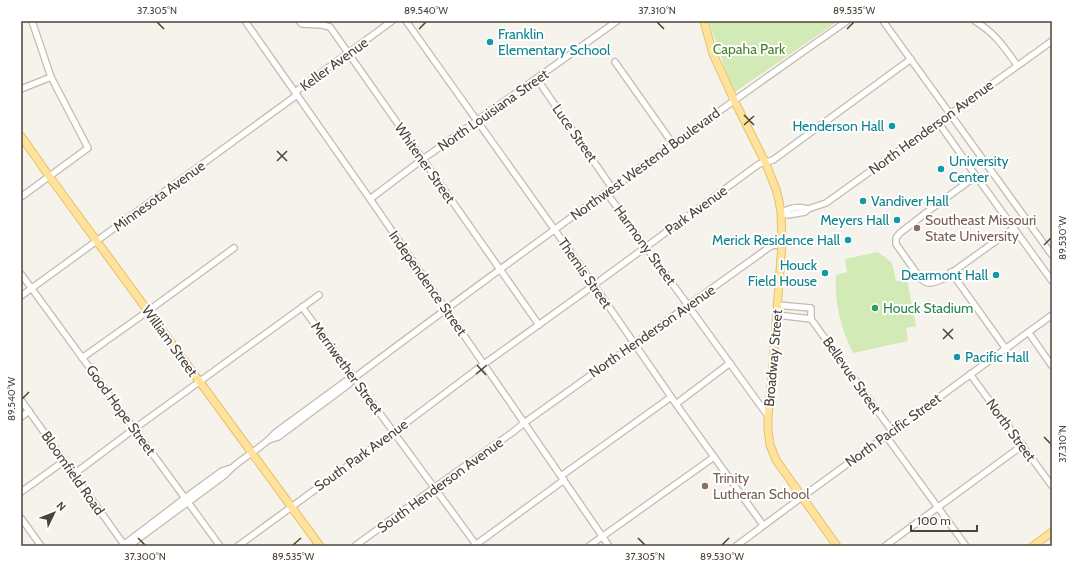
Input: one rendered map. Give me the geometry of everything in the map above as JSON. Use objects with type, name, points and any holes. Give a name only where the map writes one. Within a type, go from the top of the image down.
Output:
[{"type":"main road","name":"Broadway Street","points":[[704,21],[713,54],[765,162],[776,189],[781,213],[782,244],[768,416],[770,445],[776,460],[837,546]]},
{"type":"main road","name":"William Street","points":[[21,136],[96,241],[320,546]]},
{"type":"main road","points":[[1033,546],[1052,532]]},
{"type":"street","points":[[21,197],[88,148],[51,77],[32,21]]},
{"type":"street","name":"Independence Street","points":[[244,21],[370,199],[609,546]]},
{"type":"street","name":"Whitener Street","points":[[299,21],[302,24],[330,27],[539,325]]},
{"type":"street","name":"Keller Avenue","points":[[296,94],[392,21]]},
{"type":"street","name":"Themis Street","points":[[406,21],[671,397],[764,525]]},
{"type":"street","name":"Northwest Westend Boulevard","points":[[124,546],[134,542],[186,500],[225,475],[231,468],[269,440],[275,433],[346,381],[354,378],[445,309],[606,192],[847,21]]},
{"type":"street","points":[[883,21],[1052,255]]},
{"type":"street","points":[[975,21],[998,38],[1017,65]]},
{"type":"street","name":"North Louisiana Street","points":[[370,199],[423,159],[615,22]]},
{"type":"street","name":"North Henderson Avenue","points":[[781,213],[787,209],[803,207],[808,209],[826,203],[1052,40]]},
{"type":"street","name":"Park Avenue","points":[[484,364],[594,286],[759,164],[773,160],[911,60]]},
{"type":"street","points":[[615,62],[673,144]]},
{"type":"street","points":[[21,89],[51,77]]},
{"type":"street","name":"Luce Street","points":[[537,79],[612,188]]},
{"type":"street","name":"Minnesota Avenue","points":[[21,296],[296,94]]},
{"type":"street","points":[[938,122],[1052,280]]},
{"type":"street","points":[[976,176],[900,233],[896,238],[896,244],[920,278],[924,282],[933,283],[943,279],[1014,228]]},
{"type":"street","name":"Harmony Street","points":[[606,192],[768,416]]},
{"type":"street","name":"North Henderson Avenue","points":[[524,423],[771,246],[782,244]]},
{"type":"street","points":[[82,358],[234,248]]},
{"type":"street","points":[[951,272],[1006,349]]},
{"type":"street","name":"Good Hope Street","points":[[21,274],[220,546]]},
{"type":"street","points":[[74,474],[319,295]]},
{"type":"street","points":[[777,305],[811,308],[811,318],[777,315]]},
{"type":"street","name":"Merriwether Street","points":[[302,307],[475,545]]},
{"type":"street","name":"North Pacific Street","points":[[736,546],[1052,315]]},
{"type":"street","name":"Bellevue Street","points":[[811,318],[892,431]]},
{"type":"street","points":[[1029,332],[1052,366]]},
{"type":"street","points":[[676,404],[730,363]]},
{"type":"street","name":"South Park Avenue","points":[[238,546],[484,364]]},
{"type":"street","name":"North Street","points":[[970,374],[1052,486]]},
{"type":"street","points":[[475,545],[671,397]]},
{"type":"street","name":"Bloomfield Road","points":[[21,400],[124,546]]},
{"type":"street","points":[[21,417],[29,411]]},
{"type":"street","name":"South Henderson Avenue","points":[[356,546],[524,423]]},
{"type":"street","points":[[886,436],[966,546]]},
{"type":"street","points":[[885,546],[1023,446]]},
{"type":"street","points":[[589,546],[714,457]]},
{"type":"street","points":[[21,492],[64,461]]},
{"type":"street","points":[[21,518],[41,546]]},
{"type":"green space","name":"Capaha Park","points":[[709,21],[838,21],[735,92],[725,69]]},
{"type":"green space","name":"Houck Stadium","points":[[878,252],[892,263],[896,281],[907,279],[916,326],[906,328],[908,341],[853,353],[839,315],[836,295],[836,275],[847,272],[845,259]]},
{"type":"place","name":"Franklin Elementary School","points":[[490,42]]},
{"type":"place","name":"Henderson Hall","points":[[892,126]]},
{"type":"place","name":"University Center","points":[[941,169]]},
{"type":"place","name":"Vandiver Hall","points":[[863,201]]},
{"type":"place","name":"Meyers Hall","points":[[897,220]]},
{"type":"place","name":"Southeast Missouri State University","points":[[917,228]]},
{"type":"place","name":"Merick Residence Hall","points":[[848,240]]},
{"type":"place","name":"Houck Field House","points":[[825,273]]},
{"type":"place","name":"Dearmont Hall","points":[[996,275]]},
{"type":"place","name":"Houck Stadium","points":[[875,308]]},
{"type":"place","name":"Pacific Hall","points":[[957,357]]},
{"type":"place","name":"Trinity Lutheran School","points":[[705,486]]}]
